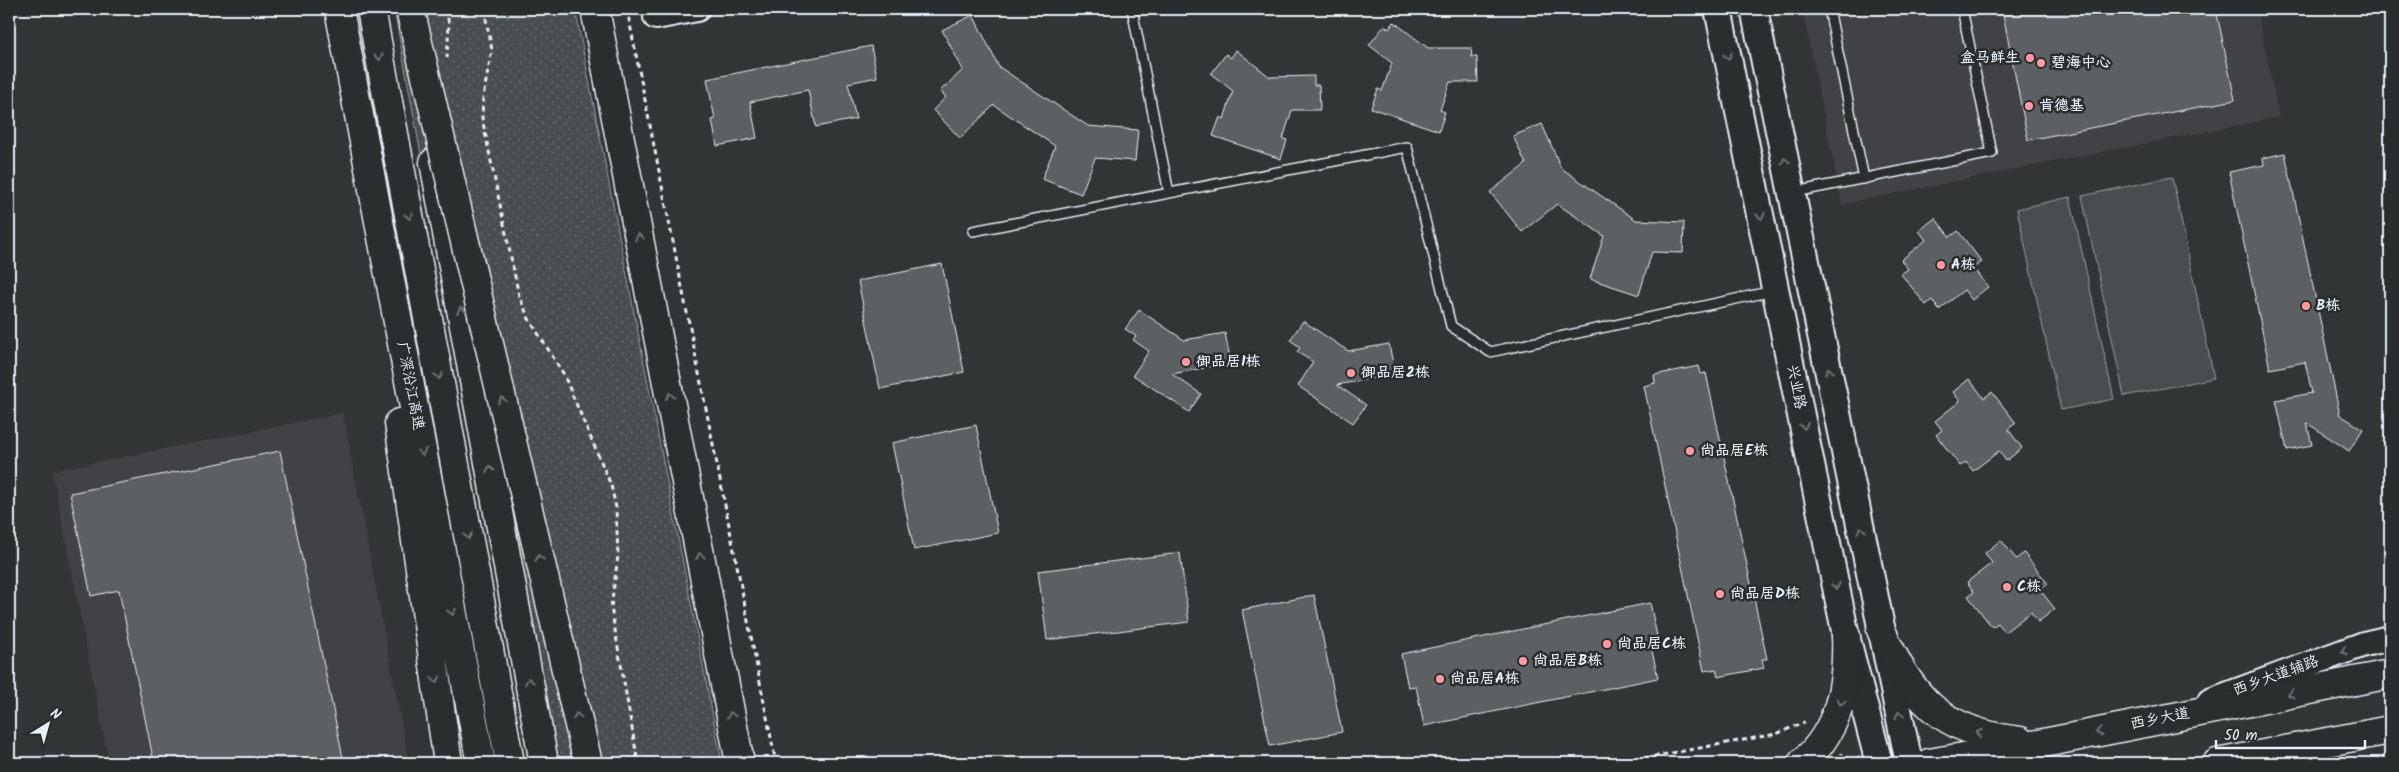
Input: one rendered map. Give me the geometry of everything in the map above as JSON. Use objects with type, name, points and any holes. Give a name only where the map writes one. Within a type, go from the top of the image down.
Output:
[{"type":"main road","points":[[338,9],[448,763]]},
{"type":"main road","name":"广深沿江高速","points":[[338,9],[481,763]]},
{"type":"main road","points":[[371,9],[510,763]]},
{"type":"main road","points":[[406,9],[544,763]]},
{"type":"main road","points":[[410,9],[588,763]]},
{"type":"main road","points":[[595,9],[740,763]]},
{"type":"main road","name":"兴业路","points":[[1718,9],[1846,636],[1879,763]]},
{"type":"main road","points":[[1754,9],[1909,763]]},
{"type":"main road","points":[[1881,630],[1894,659],[1908,683],[1945,718],[1970,730],[1996,738],[2044,743]]},
{"type":"main road","points":[[1802,763],[1822,741],[1840,706],[1846,672],[1846,636]]},
{"type":"main road","name":"西乡大道","points":[[1929,763],[2044,743],[2390,674]]},
{"type":"main road","points":[[2216,763],[2390,730]]},
{"type":"street","points":[[656,17],[697,9]]},
{"type":"street","name":"西乡大道辅路","points":[[2164,718],[2364,644],[2390,638]]},
{"type":"lane","points":[[1132,9],[1169,193]]},
{"type":"lane","points":[[1829,9],[1864,179]]},
{"type":"lane","points":[[1792,193],[1992,153],[1962,9]]},
{"type":"lane","points":[[973,231],[1407,147],[1452,326],[1490,352],[1776,290]]},
{"type":"path","points":[[484,9],[492,50],[483,97],[482,118],[519,296],[529,319],[563,373],[611,485],[616,508],[618,556],[611,607],[638,763]]},
{"type":"path","points":[[627,9],[776,763]]},
{"type":"path","points":[[1618,763],[1776,734],[1794,728],[1812,716]]},
{"type":"shaded area","points":[[394,9],[575,9],[722,763],[534,763]]},
{"type":"shaded area","name":"碧海中心","points":[[1802,9],[2257,9],[2279,117],[1842,204]]},
{"type":"shaded area","points":[[2172,177],[2214,378],[2124,396],[2082,196]]},
{"type":"shaded area","points":[[2070,197],[2114,399],[2061,410],[2017,209]]},
{"type":"shaded area","points":[[343,413],[409,763],[109,763],[52,471]]},
{"type":"building","points":[[2002,9],[2216,9],[2235,100],[2028,140]]},
{"type":"building","points":[[973,15],[999,67],[1088,126],[1138,130],[1135,161],[1095,158],[1081,194],[1042,179],[1055,146],[994,105],[960,138],[933,110],[946,97],[940,91],[963,70],[942,30]]},
{"type":"building","points":[[1394,22],[1428,48],[1471,48],[1472,57],[1477,57],[1478,82],[1450,82],[1440,110],[1445,112],[1439,131],[1371,108],[1378,89],[1382,91],[1392,63],[1369,45],[1384,26],[1389,29]]},
{"type":"building","points":[[871,46],[877,77],[848,83],[856,119],[816,127],[808,90],[750,102],[757,138],[717,146],[712,120],[715,119],[707,79]]},
{"type":"building","points":[[1236,50],[1270,77],[1314,76],[1314,85],[1319,85],[1320,110],[1292,110],[1283,139],[1287,140],[1281,159],[1213,136],[1220,117],[1224,119],[1233,91],[1211,74],[1226,54],[1231,58]]},
{"type":"building","points":[[1542,124],[1561,168],[1636,220],[1684,222],[1683,253],[1652,252],[1639,295],[1590,279],[1604,236],[1581,220],[1557,204],[1522,232],[1490,192],[1526,164],[1513,136]]},
{"type":"building","name":"B栋","points":[[2285,153],[2340,415],[2363,429],[2349,451],[2307,423],[2312,445],[2287,450],[2276,400],[2312,393],[2305,362],[2270,369],[2229,172],[2264,165],[2263,158]]},
{"type":"building","name":"A栋","points":[[1935,218],[1950,237],[1958,231],[1982,262],[1973,268],[1988,287],[1972,300],[1964,290],[1939,310],[1932,300],[1926,305],[1901,274],[1908,269],[1901,260],[1926,240],[1919,231]]},
{"type":"building","points":[[942,264],[964,372],[880,389],[858,281]]},
{"type":"building","name":"御品居1栋","points":[[1139,310],[1184,340],[1225,333],[1231,363],[1172,374],[1201,394],[1189,412],[1133,375],[1149,351],[1133,340],[1136,336],[1125,329]]},
{"type":"building","name":"御品居2栋","points":[[1303,321],[1348,351],[1389,344],[1395,374],[1337,385],[1366,405],[1353,423],[1298,386],[1313,362],[1297,352],[1300,347],[1290,340]]},
{"type":"building","points":[[1699,366],[1701,374],[1706,373],[1767,659],[1762,659],[1764,668],[1718,677],[1716,669],[1704,671],[1644,386],[1655,383],[1654,375]]},
{"type":"building","points":[[1969,379],[1984,398],[1992,392],[2016,423],[2008,429],[2022,448],[2006,461],[1999,451],[1973,471],[1966,462],[1960,466],[1936,435],[1942,430],[1935,421],[1960,401],[1953,392]]},
{"type":"building","points":[[976,425],[998,533],[914,550],[892,443]]},
{"type":"building","points":[[280,451],[344,763],[154,763],[119,590],[91,596],[70,493]]},
{"type":"building","name":"C栋","points":[[2001,540],[2016,559],[2024,553],[2048,584],[2040,590],[2055,609],[2038,622],[2031,612],[2005,632],[1998,623],[1992,627],[1968,596],[1974,592],[1967,582],[1992,563],[1985,553]]},
{"type":"building","points":[[1180,553],[1189,622],[1047,640],[1038,571]]},
{"type":"building","points":[[1314,595],[1342,732],[1270,746],[1242,610]]},
{"type":"building","points":[[1650,603],[1657,636],[1649,637],[1658,678],[1424,726],[1416,686],[1408,687],[1401,654]]},
{"type":"place","name":"盒马鲜生","points":[[2030,58]]},
{"type":"place","name":"碧海中心","points":[[2041,63]]},
{"type":"place","name":"肯德基","points":[[2029,106]]},
{"type":"place","name":"A栋","points":[[1941,265]]},
{"type":"place","name":"B栋","points":[[2306,306]]},
{"type":"place","name":"御品居1栋","points":[[1186,362]]},
{"type":"place","name":"御品居2栋","points":[[1351,373]]},
{"type":"place","name":"尚品居E栋","points":[[1690,451]]},
{"type":"place","name":"C栋","points":[[2007,587]]},
{"type":"place","name":"尚品居D栋","points":[[1720,594]]},
{"type":"place","name":"尚品居C栋","points":[[1607,644]]},
{"type":"place","name":"尚品居B栋","points":[[1523,661]]},
{"type":"place","name":"尚品居A栋","points":[[1440,679]]}]
